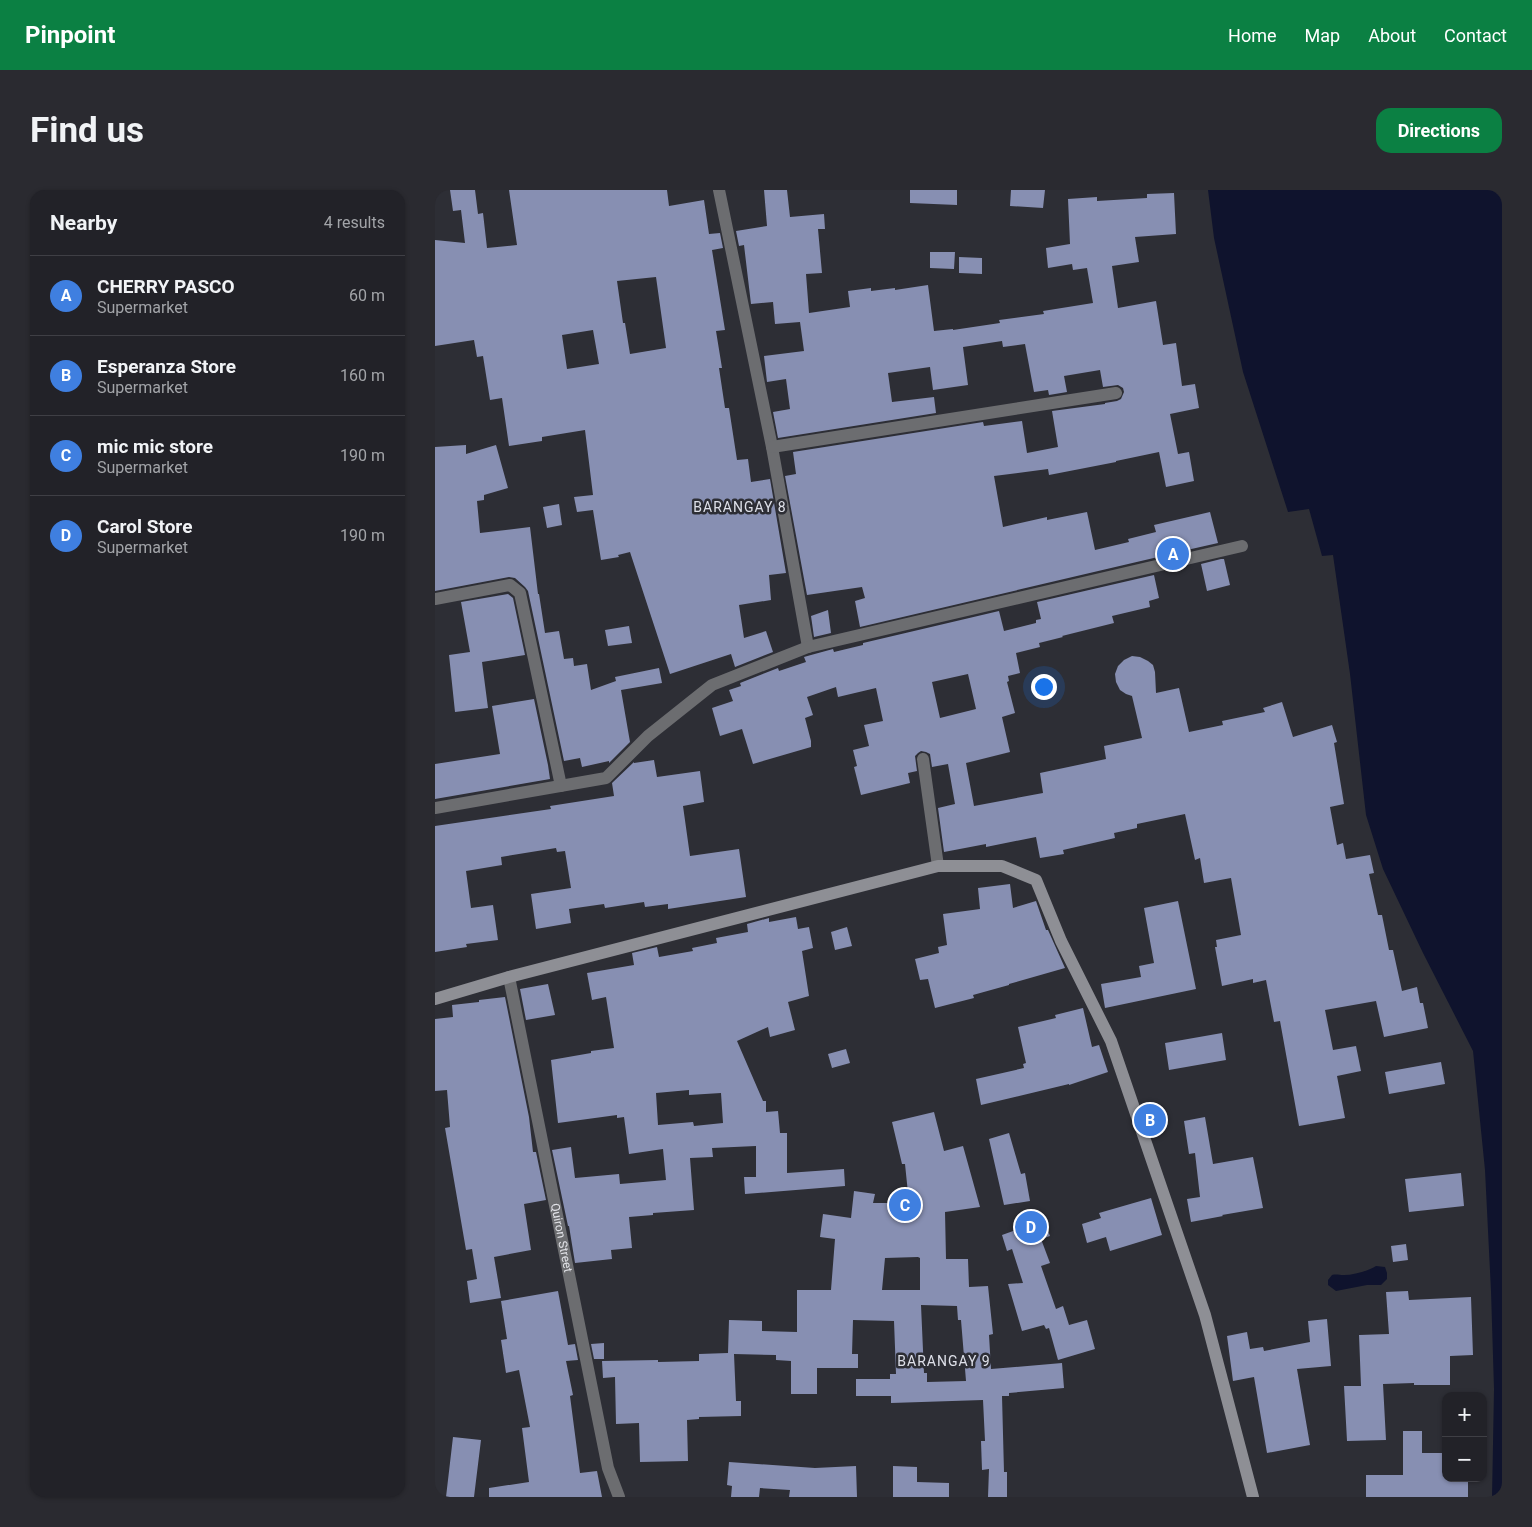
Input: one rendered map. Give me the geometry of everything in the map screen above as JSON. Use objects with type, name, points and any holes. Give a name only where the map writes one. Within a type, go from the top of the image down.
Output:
[{"type":"street","points":[[719,190],[772,447],[808,647]]},
{"type":"street","points":[[772,447],[1116,394]]},
{"type":"street","points":[[435,808],[606,778],[648,736],[712,685],[808,647],[1241,546]]},
{"type":"street","points":[[435,599],[510,585],[520,593],[561,786]]},
{"type":"street","points":[[923,759],[938,866]]},
{"type":"street","points":[[435,999],[509,977],[938,866],[1002,866],[1036,880],[1061,941],[1111,1041],[1205,1315],[1253,1497]]},
{"type":"street","name":"Quiron Street","points":[[509,977],[608,1468],[619,1497]]},
{"type":"water","points":[[1208,190],[1502,190],[1502,1497],[1492,1497],[1494,1389],[1491,1291],[1485,1170],[1473,1051],[1383,869],[1366,815],[1350,674],[1333,555],[1322,556],[1309,509],[1288,512],[1243,372],[1214,238]]},
{"type":"water","points":[[1376,1266],[1385,1267],[1387,1273],[1387,1279],[1381,1285],[1367,1285],[1336,1291],[1328,1285],[1328,1280],[1332,1275],[1348,1275],[1369,1270]]},
{"type":"building","points":[[450,190],[475,190],[478,214],[483,213],[487,248],[517,245],[509,190],[667,190],[669,206],[704,200],[709,234],[720,233],[723,248],[712,250],[725,330],[716,331],[722,368],[719,368],[725,408],[729,408],[737,460],[748,459],[751,482],[770,479],[786,573],[769,575],[771,600],[739,605],[744,638],[766,631],[773,652],[735,667],[731,654],[670,674],[630,552],[618,555],[619,557],[601,560],[593,510],[577,512],[574,497],[593,495],[585,430],[542,437],[542,441],[509,446],[502,398],[490,400],[483,356],[477,357],[474,340],[435,346],[435,240],[465,243],[461,210],[453,211]],"holes":[[[656,277],[666,348],[630,354],[617,281]],[[593,330],[599,364],[567,369],[562,335]]]},
{"type":"building","points":[[764,190],[787,190],[790,217],[824,214],[825,229],[818,229],[822,273],[806,274],[809,313],[850,307],[848,291],[871,288],[871,291],[895,288],[895,290],[928,285],[934,331],[1000,323],[999,320],[1044,314],[1043,311],[1093,303],[1087,268],[1073,270],[1072,264],[1048,268],[1046,248],[1070,244],[1068,199],[1097,197],[1097,201],[1147,198],[1147,194],[1174,193],[1176,234],[1135,237],[1139,262],[1112,266],[1118,308],[1156,301],[1163,345],[1176,343],[1182,386],[1195,384],[1199,408],[1170,414],[1178,454],[1189,452],[1194,481],[1166,487],[1159,452],[1049,475],[1048,469],[994,476],[1003,527],[1047,517],[1047,520],[1087,512],[1095,550],[1129,542],[1128,539],[1156,532],[1154,525],[1210,512],[1218,543],[1187,550],[1186,546],[1157,553],[1158,557],[860,627],[855,601],[865,598],[862,587],[807,595],[785,476],[796,474],[793,452],[983,422],[984,426],[1022,421],[1027,453],[1058,447],[1052,411],[1117,401],[1121,399],[1124,392],[1123,388],[1118,385],[1103,387],[1100,370],[1064,376],[1067,392],[1049,395],[1048,390],[1034,392],[1025,344],[1003,347],[1002,341],[963,347],[968,385],[933,390],[930,367],[888,373],[892,402],[934,397],[936,413],[778,438],[773,412],[790,409],[786,379],[767,382],[764,356],[804,351],[800,322],[775,324],[773,302],[751,304],[744,245],[739,246],[736,231],[767,226]]},
{"type":"building","points":[[910,190],[957,190],[957,205],[910,203]]},
{"type":"building","points":[[1011,190],[1045,190],[1043,208],[1010,206]]},
{"type":"building","points":[[930,252],[955,252],[954,269],[930,268]]},
{"type":"building","points":[[959,257],[982,258],[982,274],[959,273]]},
{"type":"building","points":[[466,445],[466,454],[496,445],[508,488],[484,495],[484,500],[477,501],[480,533],[530,527],[545,633],[559,631],[564,659],[573,658],[574,666],[587,664],[591,690],[616,681],[615,677],[659,668],[662,683],[621,690],[630,742],[609,763],[609,761],[582,767],[580,758],[564,761],[528,591],[525,587],[515,578],[509,577],[435,591],[435,447]]},
{"type":"building","points":[[559,504],[562,525],[547,528],[543,507]]},
{"type":"building","points":[[1224,559],[1230,585],[1207,591],[1201,564]]},
{"type":"building","points":[[1154,575],[1159,598],[1149,601],[1150,607],[1112,616],[1114,623],[1039,643],[1040,647],[1016,653],[1020,673],[1008,676],[1009,681],[1007,682],[1015,713],[1002,717],[1010,752],[966,763],[974,806],[1043,793],[1040,773],[1106,759],[1104,746],[1142,738],[1132,696],[1120,690],[1115,674],[1118,666],[1132,656],[1140,657],[1153,665],[1156,693],[1179,688],[1189,732],[1223,725],[1222,721],[1265,712],[1263,708],[1282,702],[1293,737],[1332,725],[1337,742],[1334,743],[1344,804],[1330,807],[1337,845],[1343,843],[1346,859],[1370,855],[1374,873],[1369,874],[1378,915],[1382,915],[1389,950],[1393,950],[1402,991],[1417,987],[1420,1003],[1423,1003],[1428,1028],[1384,1037],[1376,1001],[1325,1010],[1333,1050],[1356,1046],[1361,1071],[1337,1076],[1345,1118],[1299,1126],[1280,1021],[1274,1022],[1266,980],[1253,983],[1253,979],[1222,986],[1215,947],[1217,947],[1216,940],[1241,935],[1231,878],[1204,883],[1200,858],[1195,860],[1185,814],[1137,824],[1137,828],[1114,833],[1115,838],[1063,850],[1064,854],[1040,858],[1036,837],[986,847],[986,844],[944,852],[938,808],[955,804],[948,764],[932,767],[930,754],[921,751],[915,756],[917,771],[908,773],[910,783],[861,795],[854,767],[857,766],[853,750],[869,746],[864,725],[883,721],[876,688],[838,697],[836,687],[807,697],[813,715],[805,718],[811,747],[753,764],[742,729],[720,736],[712,708],[733,701],[729,690],[741,686],[740,683],[778,668],[779,671],[806,662],[804,657],[811,655],[833,649],[834,652],[863,645],[863,643],[999,611],[1004,631],[1036,623],[1036,620],[1041,619],[1037,602]],"holes":[[[968,674],[976,709],[940,718],[932,682]]]},
{"type":"building","points":[[508,594],[513,598],[525,655],[482,662],[488,708],[455,712],[449,655],[470,652],[461,602]]},
{"type":"building","points":[[828,610],[831,633],[814,637],[811,616]]},
{"type":"building","points":[[629,626],[632,643],[608,646],[605,630]]},
{"type":"building","points":[[534,699],[550,779],[435,799],[435,764],[500,754],[492,706]]},
{"type":"building","points":[[654,760],[657,777],[700,771],[704,802],[683,806],[690,856],[739,849],[746,897],[668,909],[668,904],[645,907],[644,902],[605,908],[604,904],[569,909],[571,923],[536,929],[531,894],[571,888],[565,851],[557,852],[556,848],[501,857],[502,865],[466,871],[471,908],[493,905],[498,940],[466,944],[467,947],[435,952],[435,826],[551,809],[550,806],[614,796],[612,783],[634,762]]},
{"type":"building","points":[[1010,884],[1013,908],[1036,901],[1046,930],[1048,930],[1065,968],[973,995],[974,998],[935,1008],[928,979],[920,980],[915,959],[939,953],[938,947],[947,945],[943,914],[980,909],[978,888]]},
{"type":"building","points":[[1178,901],[1196,989],[1105,1008],[1101,984],[1141,977],[1139,966],[1154,963],[1144,908]]},
{"type":"building","points":[[796,917],[798,929],[809,927],[813,948],[802,951],[809,996],[788,1002],[795,1030],[770,1037],[768,1027],[737,1041],[763,1101],[766,1101],[766,1112],[778,1111],[780,1133],[787,1133],[787,1173],[844,1169],[845,1186],[745,1194],[744,1177],[756,1177],[756,1146],[712,1148],[713,1157],[690,1158],[694,1210],[629,1217],[632,1248],[611,1250],[612,1259],[575,1263],[569,1226],[552,1150],[571,1147],[575,1178],[619,1174],[620,1184],[666,1180],[663,1149],[629,1154],[624,1117],[617,1118],[617,1115],[558,1123],[551,1060],[614,1048],[606,997],[592,1000],[587,973],[634,965],[632,953],[657,947],[659,957],[693,951],[692,948],[717,943],[716,938],[748,932],[747,924],[769,918],[769,922]],"holes":[[[689,1090],[689,1095],[721,1093],[723,1123],[694,1126],[693,1122],[658,1125],[656,1093]]]},
{"type":"building","points":[[847,927],[852,946],[835,950],[831,932]]},
{"type":"building","points":[[548,984],[555,1015],[526,1020],[520,989]]},
{"type":"building","points":[[505,997],[529,1117],[533,1152],[536,1152],[546,1200],[524,1204],[531,1250],[494,1257],[501,1298],[470,1303],[467,1281],[477,1279],[472,1249],[466,1250],[445,1128],[450,1127],[447,1090],[435,1091],[435,1019],[453,1017],[452,1005]]},
{"type":"building","points":[[1083,1008],[1092,1047],[1099,1045],[1108,1072],[1069,1085],[981,1105],[976,1079],[1024,1068],[1023,1064],[1026,1063],[1018,1027],[1056,1018],[1055,1015]]},
{"type":"building","points":[[1222,1033],[1226,1060],[1169,1070],[1165,1043]]},
{"type":"building","points":[[846,1049],[850,1063],[832,1068],[828,1054]]},
{"type":"building","points":[[1441,1062],[1445,1084],[1389,1094],[1385,1072]]},
{"type":"building","points":[[934,1112],[944,1151],[963,1146],[980,1207],[945,1212],[946,1259],[968,1259],[969,1287],[988,1286],[993,1334],[989,1335],[991,1369],[1062,1363],[1064,1388],[1009,1393],[1009,1396],[1002,1396],[1004,1472],[1007,1472],[1007,1497],[988,1497],[989,1469],[982,1470],[981,1441],[985,1441],[983,1400],[891,1403],[891,1396],[856,1396],[856,1379],[890,1379],[890,1374],[896,1374],[894,1321],[853,1320],[852,1354],[858,1354],[858,1368],[817,1368],[817,1394],[791,1394],[791,1361],[776,1360],[776,1355],[734,1354],[736,1401],[741,1401],[741,1416],[699,1417],[699,1419],[687,1420],[688,1461],[640,1462],[639,1423],[616,1424],[615,1377],[603,1378],[602,1361],[699,1361],[699,1354],[728,1353],[729,1320],[762,1321],[762,1331],[797,1332],[797,1290],[831,1290],[835,1239],[820,1237],[823,1214],[851,1218],[854,1191],[875,1194],[873,1203],[909,1203],[905,1164],[902,1164],[892,1122]],"holes":[[[885,1258],[920,1258],[920,1290],[882,1290]],[[921,1305],[957,1306],[958,1320],[961,1320],[966,1381],[927,1382],[927,1373],[924,1373]]]},
{"type":"building","points":[[1205,1117],[1213,1164],[1253,1157],[1263,1208],[1191,1222],[1187,1199],[1200,1197],[1195,1153],[1189,1154],[1184,1121]]},
{"type":"building","points":[[1009,1133],[1021,1174],[1025,1173],[1030,1201],[1004,1205],[989,1139]]},
{"type":"building","points":[[1461,1173],[1464,1206],[1409,1212],[1405,1179]]},
{"type":"building","points":[[1151,1198],[1162,1235],[1110,1251],[1106,1237],[1087,1243],[1082,1224],[1101,1218],[1099,1213]]},
{"type":"building","points":[[1044,1220],[1050,1236],[1041,1239],[1050,1263],[1041,1266],[1056,1309],[1063,1306],[1069,1325],[1087,1320],[1095,1349],[1058,1360],[1049,1328],[1046,1329],[1044,1325],[1022,1331],[1008,1284],[1023,1283],[1012,1249],[1007,1251],[1002,1235]]},
{"type":"building","points":[[1406,1244],[1408,1260],[1393,1262],[1391,1246]]},
{"type":"building","points":[[558,1291],[568,1345],[575,1344],[578,1360],[566,1361],[573,1395],[570,1396],[580,1473],[597,1471],[602,1497],[489,1497],[489,1488],[529,1482],[522,1428],[530,1427],[519,1370],[506,1373],[501,1340],[507,1339],[501,1301]]},
{"type":"building","points":[[1408,1291],[1409,1300],[1471,1297],[1473,1355],[1450,1356],[1450,1385],[1383,1384],[1386,1440],[1347,1441],[1344,1386],[1361,1386],[1359,1335],[1389,1334],[1386,1292]]},
{"type":"building","points":[[1327,1319],[1331,1366],[1297,1369],[1310,1445],[1267,1453],[1254,1377],[1233,1381],[1227,1336],[1247,1332],[1250,1349],[1263,1347],[1264,1351],[1310,1342],[1308,1321]]},
{"type":"building","points":[[604,1343],[604,1359],[594,1359],[591,1344]]},
{"type":"building","points":[[1403,1431],[1422,1431],[1422,1453],[1442,1453],[1442,1482],[1468,1482],[1468,1497],[1366,1497],[1366,1475],[1403,1475]]},
{"type":"building","points":[[453,1437],[481,1440],[474,1497],[446,1497]]},
{"type":"building","points":[[729,1462],[815,1468],[856,1466],[857,1497],[789,1497],[790,1490],[760,1488],[759,1497],[731,1497],[732,1486],[727,1485]]},
{"type":"building","points":[[893,1466],[917,1467],[917,1482],[949,1483],[949,1497],[893,1497]]},
{"type":"place","name":"CHERRY PASCO","points":[[1173,554]]},
{"type":"place","name":"Esperanza Store","points":[[1150,1120]]},
{"type":"place","name":"mic mic store","points":[[905,1205]]},
{"type":"place","name":"Carol Store","points":[[1031,1227]]},
{"type":"district","name":"BARANGAY 8","points":[[740,507]]},
{"type":"district","name":"BARANGAY 9","points":[[944,1361]]}]
